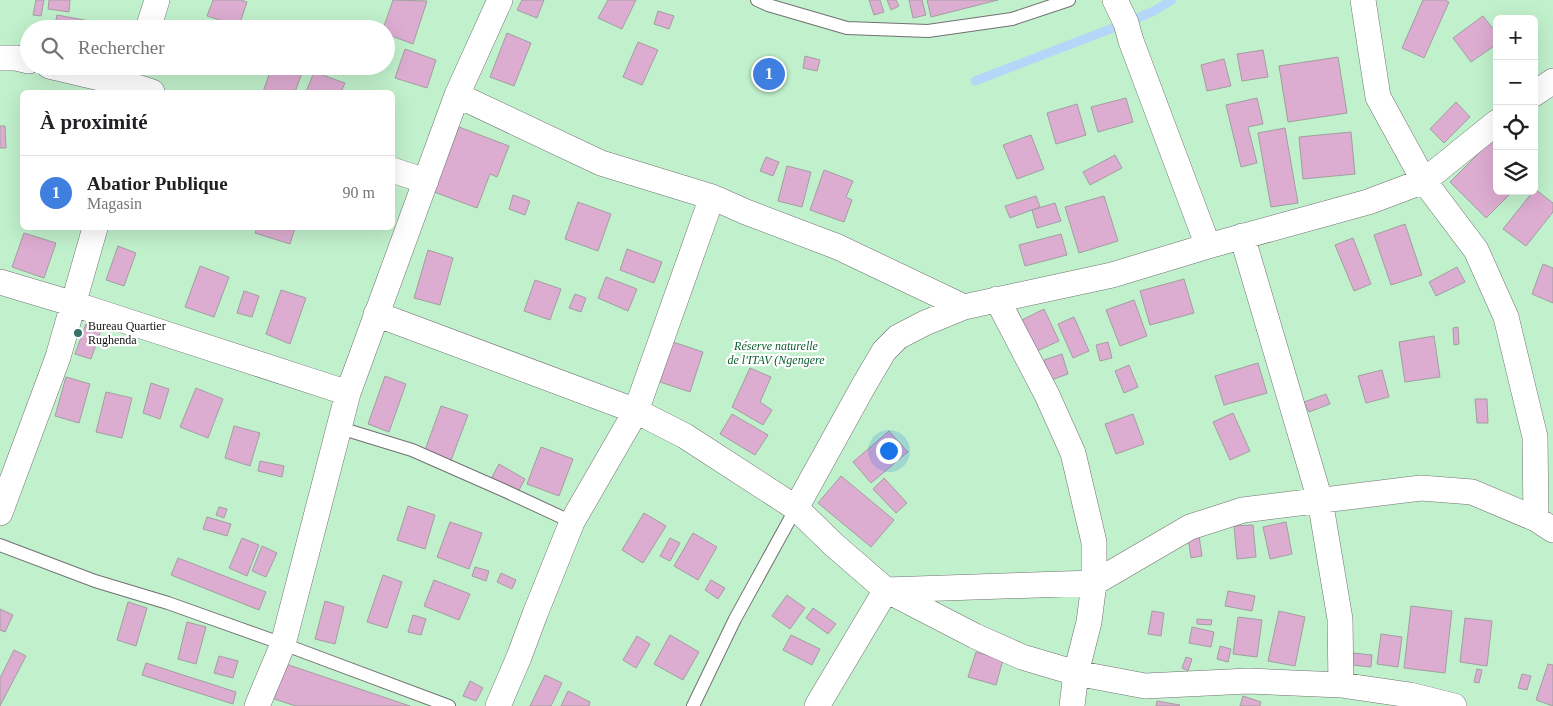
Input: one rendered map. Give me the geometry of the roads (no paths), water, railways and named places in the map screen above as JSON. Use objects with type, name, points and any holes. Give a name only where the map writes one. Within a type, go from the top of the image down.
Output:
[{"type":"street","points":[[151,20],[157,0]]},
{"type":"street","points":[[257,706],[283,644],[348,393],[457,95],[500,0]]},
{"type":"street","points":[[1115,0],[1208,246]]},
{"type":"street","points":[[1363,0],[1378,98],[1424,181],[1476,250],[1506,317],[1535,437],[1545,525]]},
{"type":"street","points":[[0,58],[20,59]]},
{"type":"street","points":[[92,75],[136,84]]},
{"type":"street","points":[[1538,91],[1553,81]]},
{"type":"street","points":[[457,95],[601,163],[712,197],[838,247],[964,306]]},
{"type":"street","points":[[796,508],[884,351],[898,336],[964,306],[1112,275],[1242,236],[1368,202],[1424,181],[1493,125]]},
{"type":"street","points":[[395,171],[426,181]]},
{"type":"street","points":[[498,706],[572,522],[636,411],[712,197]]},
{"type":"street","points":[[0,513],[58,357],[94,230]]},
{"type":"street","points":[[1242,236],[1320,500],[1340,619],[1341,685]]},
{"type":"street","points":[[0,282],[74,304],[348,393]]},
{"type":"street","points":[[997,299],[1047,394],[1073,453],[1094,542],[1094,583],[1090,622],[1076,673],[1072,706]]},
{"type":"street","points":[[376,314],[636,411],[685,436],[796,508],[834,545],[886,590],[967,632],[1022,657],[1076,673],[1145,686],[1249,681],[1341,685],[1410,695],[1454,706]]},
{"type":"street","points":[[886,590],[1094,583],[1190,527],[1243,510],[1421,488],[1472,492],[1545,525]]},
{"type":"street","points":[[817,706],[886,590]]},
{"type":"lane","points":[[756,0],[847,28],[928,31],[1012,19],[1069,0]]},
{"type":"lane","points":[[340,428],[412,450],[572,522]]},
{"type":"lane","points":[[693,706],[735,619],[796,508]]},
{"type":"lane","points":[[0,545],[95,581],[168,603],[283,644],[449,706]]},
{"type":"waterway","points":[[975,81],[1126,23],[1154,11],[1172,0]]},
{"type":"place","name":"Abatior Publique","points":[[769,74]]},
{"type":"place","name":"Bureau Quartier Rughenda","points":[[78,333]]},
{"type":"park label","name":"Réserve naturelle de l'ITAV (Ngengere","points":[[776,353]]}]
